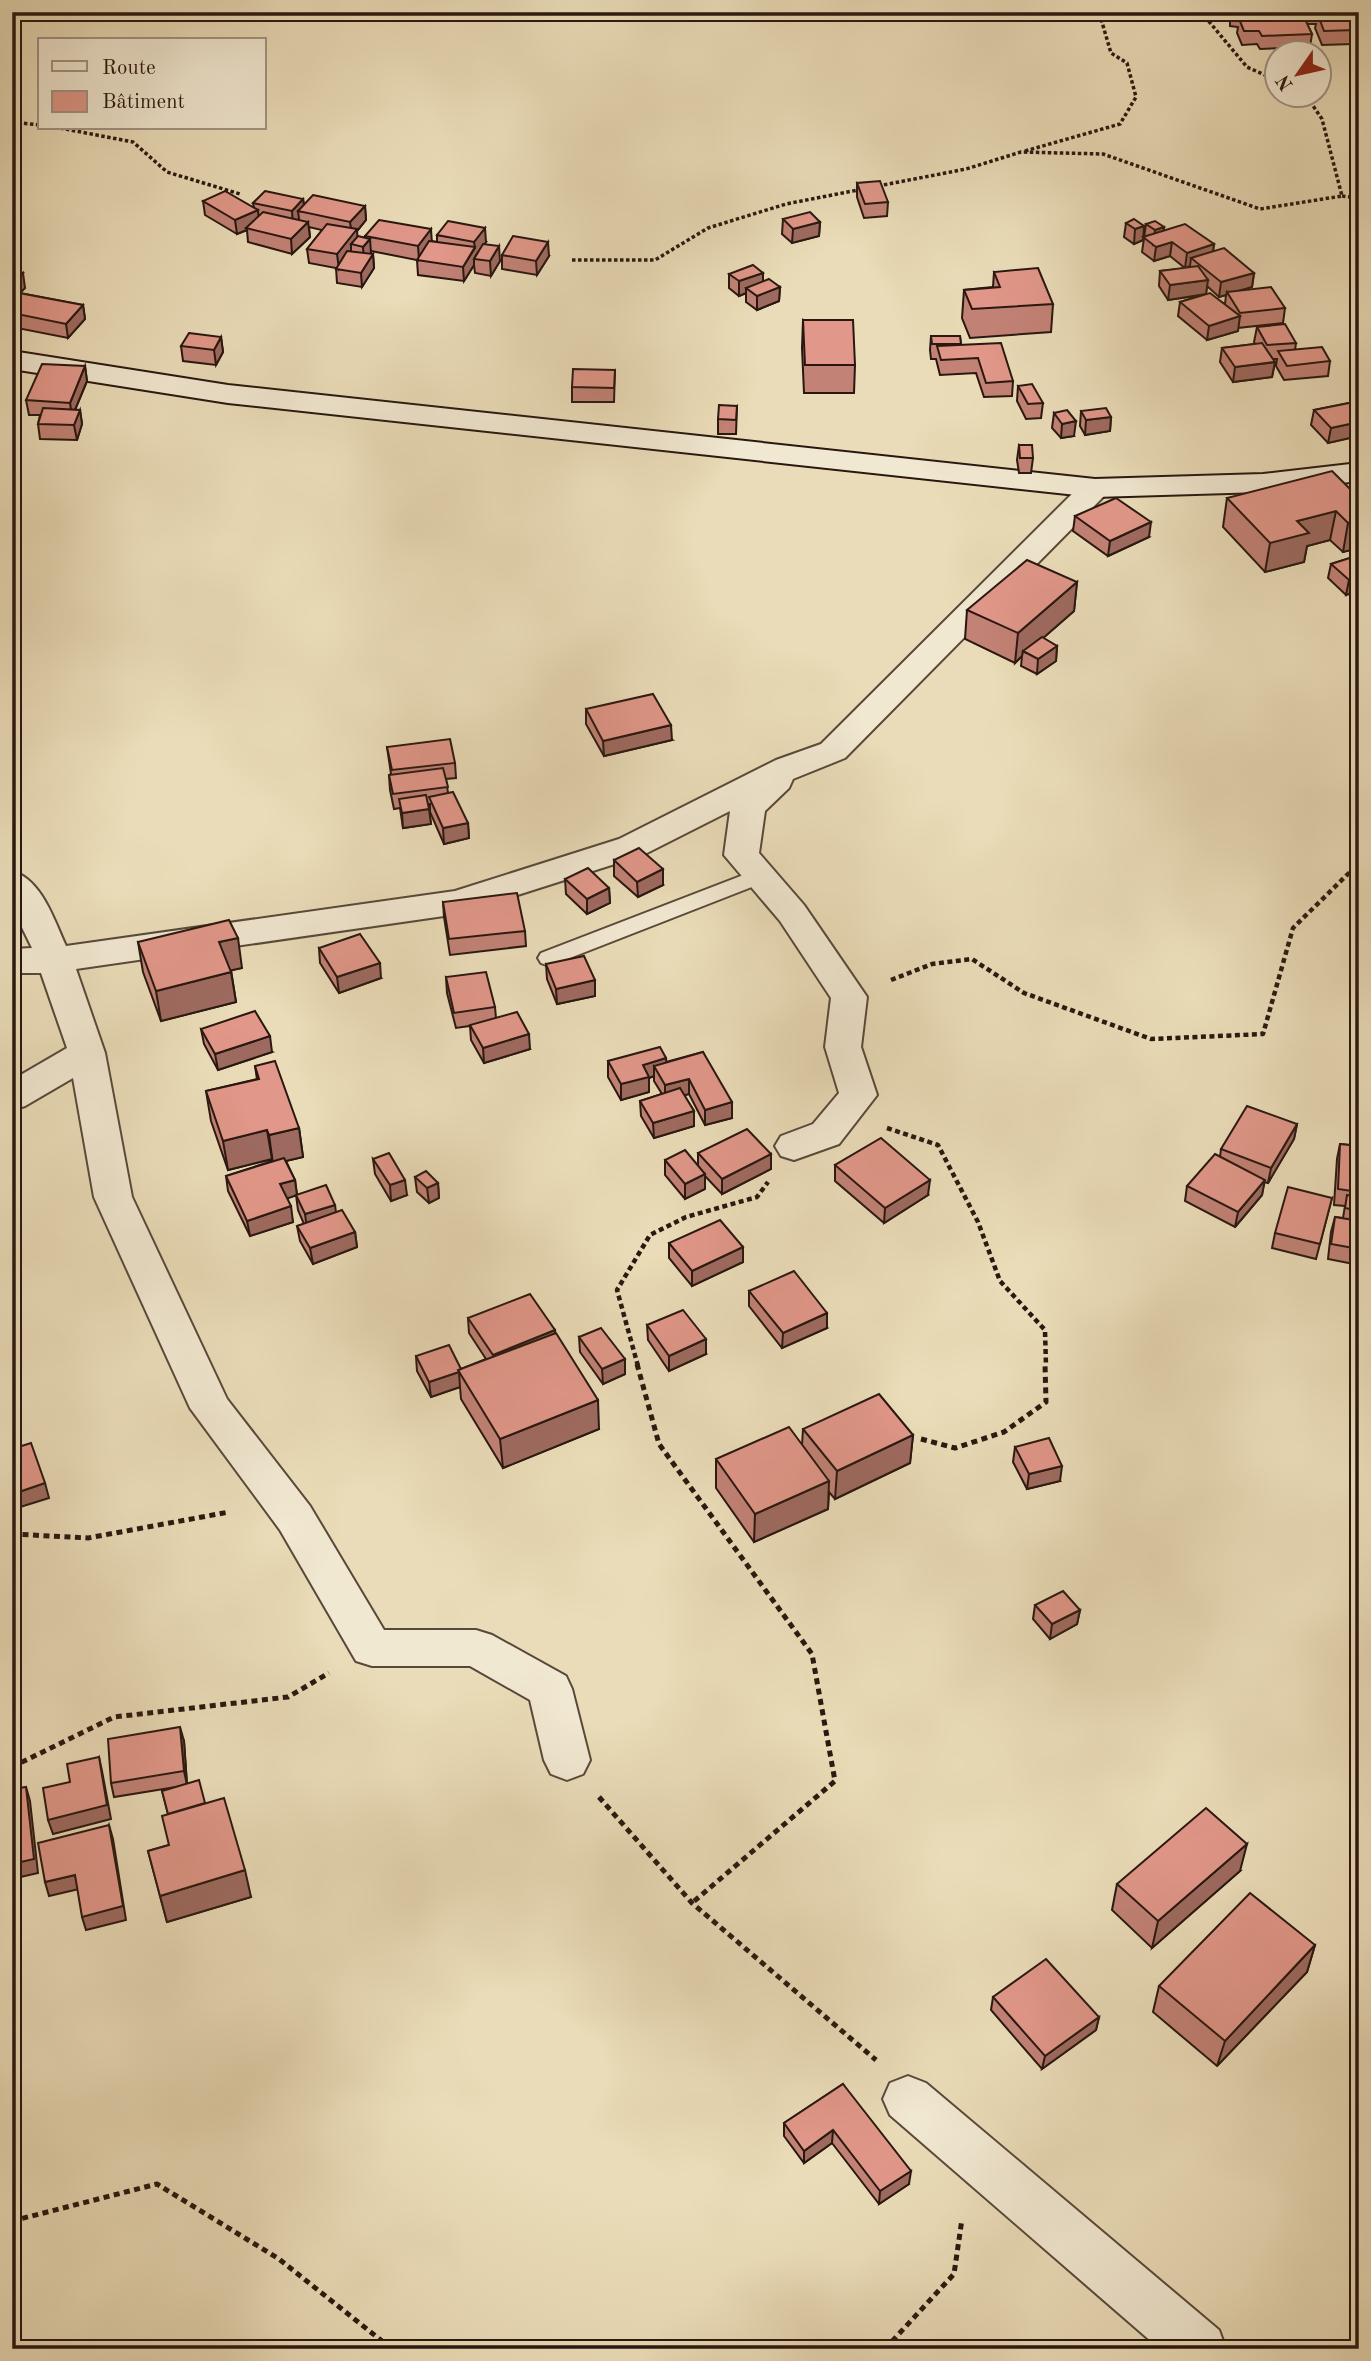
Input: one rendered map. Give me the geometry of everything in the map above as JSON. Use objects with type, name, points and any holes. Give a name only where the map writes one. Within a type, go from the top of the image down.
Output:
[{"type":"street","points":[[12,360],[228,394],[1095,488],[1263,483],[1359,472]]},
{"type":"street","points":[[12,961],[55,960],[458,902],[631,847],[788,768],[833,751],[1095,488]]},
{"type":"street","points":[[788,768],[748,807],[741,855],[792,913],[849,998],[843,1047],[858,1095],[826,1134],[793,1146]]},
{"type":"street","points":[[12,883],[27,901],[55,960],[87,1053],[113,1197],[211,1408],[284,1503],[372,1648],[477,1648],[550,1689],[567,1760]]},
{"type":"street","points":[[12,1097],[87,1053]]},
{"type":"street","points":[[908,2099],[1200,2349]]},
{"type":"lane","points":[[549,958],[759,876]]},
{"type":"path","points":[[876,186],[966,169],[1120,124],[1136,97],[1127,64],[1111,53],[1099,12]]},
{"type":"path","points":[[1200,12],[1247,67],[1262,74]]},
{"type":"path","points":[[1315,108],[1322,119],[1342,196]]},
{"type":"path","points":[[12,122],[38,125]]},
{"type":"path","points":[[70,130],[133,142],[167,172],[240,194]]},
{"type":"path","points":[[1021,152],[1103,154],[1260,209],[1342,196],[1359,198]]},
{"type":"path","points":[[572,261],[655,260],[708,228],[786,204],[863,189]]},
{"type":"path","points":[[849,998],[932,964],[972,959],[1024,993],[1151,1039],[1263,1034],[1293,928],[1351,871],[1359,867]]},
{"type":"path","points":[[844,1113],[937,1145],[978,1222],[1000,1281],[1045,1330],[1046,1402],[1004,1432],[955,1448],[921,1439]]},
{"type":"path","points":[[692,1903],[835,1781],[812,1654],[659,1444],[617,1290],[650,1235],[686,1217],[757,1197],[793,1146]]},
{"type":"path","points":[[12,1534],[88,1538],[284,1503]]},
{"type":"path","points":[[12,1767],[114,1717],[288,1697],[372,1648]]},
{"type":"path","points":[[567,1760],[692,1903],[873,2057],[908,2099]]},
{"type":"path","points":[[885,2349],[954,2274],[971,2152]]},
{"type":"path","points":[[12,2221],[157,2184],[279,2259],[392,2349]]},
{"type":"building","points":[[1232,12],[1267,12],[1267,15],[1232,13]]},
{"type":"building","points":[[1350,14],[1356,30],[1324,31],[1318,15]]},
{"type":"building","points":[[1304,17],[1312,34],[1262,36],[1259,31],[1244,31],[1239,19]]},
{"type":"building","points":[[880,181],[888,202],[865,204],[857,183]]},
{"type":"building","points":[[225,191],[258,210],[235,220],[203,201]]},
{"type":"building","points":[[265,191],[303,199],[292,211],[253,203]]},
{"type":"building","points":[[313,195],[365,206],[350,222],[298,211]]},
{"type":"building","points":[[263,212],[308,222],[291,239],[246,228]]},
{"type":"building","points":[[810,212],[820,222],[793,229],[783,219]]},
{"type":"building","points":[[1134,219],[1144,226],[1135,229],[1126,223]]},
{"type":"building","points":[[379,220],[431,229],[418,246],[365,236]]},
{"type":"building","points":[[448,221],[485,228],[474,242],[437,235]]},
{"type":"building","points":[[1155,221],[1164,227],[1155,230],[1146,224]]},
{"type":"building","points":[[327,224],[357,229],[337,254],[307,249]]},
{"type":"building","points":[[1185,224],[1214,244],[1187,253],[1172,242],[1156,247],[1143,237]]},
{"type":"building","points":[[358,236],[370,239],[363,247],[351,244]]},
{"type":"building","points":[[513,236],[548,242],[536,261],[502,255]]},
{"type":"building","points":[[429,241],[475,247],[463,267],[417,260]]},
{"type":"building","points":[[483,244],[499,246],[490,261],[474,259]]},
{"type":"building","points":[[1224,248],[1254,273],[1221,282],[1191,258]]},
{"type":"building","points":[[347,251],[373,254],[361,273],[336,269]]},
{"type":"building","points":[[753,265],[763,273],[739,281],[729,274]]},
{"type":"building","points":[[1198,266],[1208,280],[1170,285],[1160,271]]},
{"type":"building","points":[[1038,268],[1053,304],[972,309],[964,290],[1000,287],[994,272]]},
{"type":"building","points":[[12,271],[23,273],[12,284]]},
{"type":"building","points":[[769,279],[780,287],[757,296],[746,288]]},
{"type":"building","points":[[1271,287],[1285,308],[1240,313],[1227,292]]},
{"type":"building","points":[[19,293],[83,305],[66,324],[12,313],[12,300]]},
{"type":"building","points":[[1210,293],[1240,316],[1209,326],[1180,302]]},
{"type":"building","points":[[803,320],[853,320],[855,365],[805,365]]},
{"type":"building","points":[[1285,324],[1296,343],[1267,345],[1257,327]]},
{"type":"building","points":[[189,333],[221,337],[214,350],[181,346]]},
{"type":"building","points":[[931,336],[960,336],[961,344],[932,344]]},
{"type":"building","points":[[1001,343],[1013,381],[986,383],[978,358],[941,360],[937,346]]},
{"type":"building","points":[[1262,343],[1275,362],[1235,367],[1222,348]]},
{"type":"building","points":[[1322,347],[1330,361],[1287,366],[1278,351]]},
{"type":"building","points":[[42,364],[85,366],[70,403],[26,400]]},
{"type":"building","points":[[573,369],[615,370],[614,388],[572,387]]},
{"type":"building","points":[[1032,384],[1043,403],[1028,404],[1018,386]]},
{"type":"building","points":[[1359,401],[1359,422],[1331,428],[1314,410]]},
{"type":"building","points":[[719,405],[737,406],[736,420],[718,419]]},
{"type":"building","points":[[43,408],[80,410],[74,425],[38,424]]},
{"type":"building","points":[[1106,408],[1111,417],[1086,420],[1081,411]]},
{"type":"building","points":[[1067,410],[1076,421],[1062,424],[1054,413]]},
{"type":"building","points":[[1019,445],[1032,445],[1033,458],[1020,458]]},
{"type":"building","points":[[1332,471],[1359,498],[1359,520],[1348,523],[1336,511],[1297,521],[1309,533],[1270,543],[1227,498]]},
{"type":"building","points":[[1116,498],[1151,522],[1110,541],[1075,516]]},
{"type":"building","points":[[1359,555],[1359,577],[1349,580],[1331,564]]},
{"type":"building","points":[[1027,560],[1077,582],[1018,633],[967,610]]},
{"type":"building","points":[[1042,637],[1057,646],[1038,659],[1023,651]]},
{"type":"building","points":[[653,694],[671,725],[603,741],[586,709]]},
{"type":"building","points":[[450,739],[455,763],[392,770],[387,747]]},
{"type":"building","points":[[443,768],[448,787],[393,794],[389,775]]},
{"type":"building","points":[[453,792],[468,823],[443,828],[429,797]]},
{"type":"building","points":[[426,795],[429,809],[402,813],[399,799]]},
{"type":"building","points":[[639,848],[663,869],[637,882],[614,860]]},
{"type":"building","points":[[588,868],[609,888],[587,899],[565,879]]},
{"type":"building","points":[[517,893],[525,931],[449,939],[443,902]]},
{"type":"building","points":[[229,920],[238,938],[219,942],[231,972],[156,991],[138,942]]},
{"type":"building","points":[[360,934],[380,963],[337,977],[319,948]]},
{"type":"building","points":[[584,956],[595,980],[556,989],[546,964]]},
{"type":"building","points":[[486,972],[495,1007],[454,1013],[446,977]]},
{"type":"building","points":[[255,1011],[270,1036],[215,1054],[201,1029]]},
{"type":"building","points":[[517,1012],[529,1034],[483,1048],[470,1025]]},
{"type":"building","points":[[660,1047],[666,1058],[643,1065],[649,1077],[621,1084],[608,1061]]},
{"type":"building","points":[[703,1052],[732,1102],[705,1110],[689,1079],[665,1085],[654,1066]]},
{"type":"building","points":[[275,1061],[299,1128],[269,1135],[267,1130],[223,1141],[206,1091],[259,1079],[255,1066]]},
{"type":"building","points":[[680,1088],[694,1111],[653,1123],[640,1101]]},
{"type":"building","points":[[1247,1106],[1297,1124],[1271,1168],[1221,1149]]},
{"type":"building","points":[[747,1129],[771,1154],[722,1179],[698,1153]]},
{"type":"building","points":[[881,1138],[930,1180],[885,1208],[835,1165]]},
{"type":"building","points":[[1340,1144],[1359,1146],[1359,1192],[1338,1189]]},
{"type":"building","points":[[685,1150],[705,1174],[685,1184],[665,1160]]},
{"type":"building","points":[[389,1153],[405,1180],[390,1185],[373,1159]]},
{"type":"building","points":[[1215,1154],[1265,1180],[1238,1212],[1187,1186]]},
{"type":"building","points":[[284,1158],[295,1180],[280,1184],[291,1206],[247,1221],[226,1176]]},
{"type":"building","points":[[426,1171],[438,1183],[427,1188],[415,1177]]},
{"type":"building","points":[[326,1185],[335,1205],[305,1214],[296,1195]]},
{"type":"building","points":[[1288,1187],[1332,1198],[1320,1244],[1275,1233]]},
{"type":"building","points":[[1347,1195],[1359,1197],[1359,1249],[1331,1244],[1335,1217],[1354,1220],[1355,1210],[1345,1208]]},
{"type":"building","points":[[342,1210],[355,1232],[310,1248],[297,1226]]},
{"type":"building","points":[[720,1220],[743,1247],[692,1271],[669,1243]]},
{"type":"building","points":[[794,1271],[827,1313],[783,1333],[749,1291]]},
{"type":"building","points":[[530,1294],[555,1330],[493,1355],[468,1318]]},
{"type":"building","points":[[683,1310],[706,1339],[669,1356],[647,1325]]},
{"type":"building","points":[[601,1328],[625,1359],[602,1369],[579,1337]]},
{"type":"building","points":[[556,1333],[598,1400],[500,1439],[458,1370]]},
{"type":"building","points":[[449,1345],[461,1369],[429,1382],[416,1356]]},
{"type":"building","points":[[879,1394],[913,1435],[837,1471],[803,1429]]},
{"type":"building","points":[[789,1427],[829,1481],[755,1514],[716,1459]]},
{"type":"building","points":[[1049,1438],[1062,1466],[1029,1474],[1015,1447]]},
{"type":"building","points":[[31,1443],[45,1483],[13,1494],[12,1449]]},
{"type":"building","points":[[1063,1591],[1080,1610],[1052,1624],[1035,1605]]},
{"type":"building","points":[[180,1727],[184,1771],[111,1783],[108,1739]]},
{"type":"building","points":[[99,1757],[107,1805],[48,1820],[43,1788],[70,1782],[67,1764]]},
{"type":"building","points":[[199,1780],[205,1803],[168,1814],[162,1791]]},
{"type":"building","points":[[26,1787],[34,1859],[12,1864],[12,1789]]},
{"type":"building","points":[[224,1798],[245,1870],[160,1896],[148,1851],[169,1845],[162,1816]]},
{"type":"building","points":[[1206,1808],[1247,1844],[1158,1921],[1117,1884]]},
{"type":"building","points":[[109,1825],[123,1906],[82,1917],[75,1875],[45,1882],[38,1843]]},
{"type":"building","points":[[1250,1893],[1315,1945],[1225,2041],[1159,1986]]},
{"type":"building","points":[[1046,1959],[1099,2017],[1045,2056],[993,1997]]},
{"type":"building","points":[[843,2084],[911,2171],[880,2191],[833,2130],[804,2151],[784,2123]]}]
